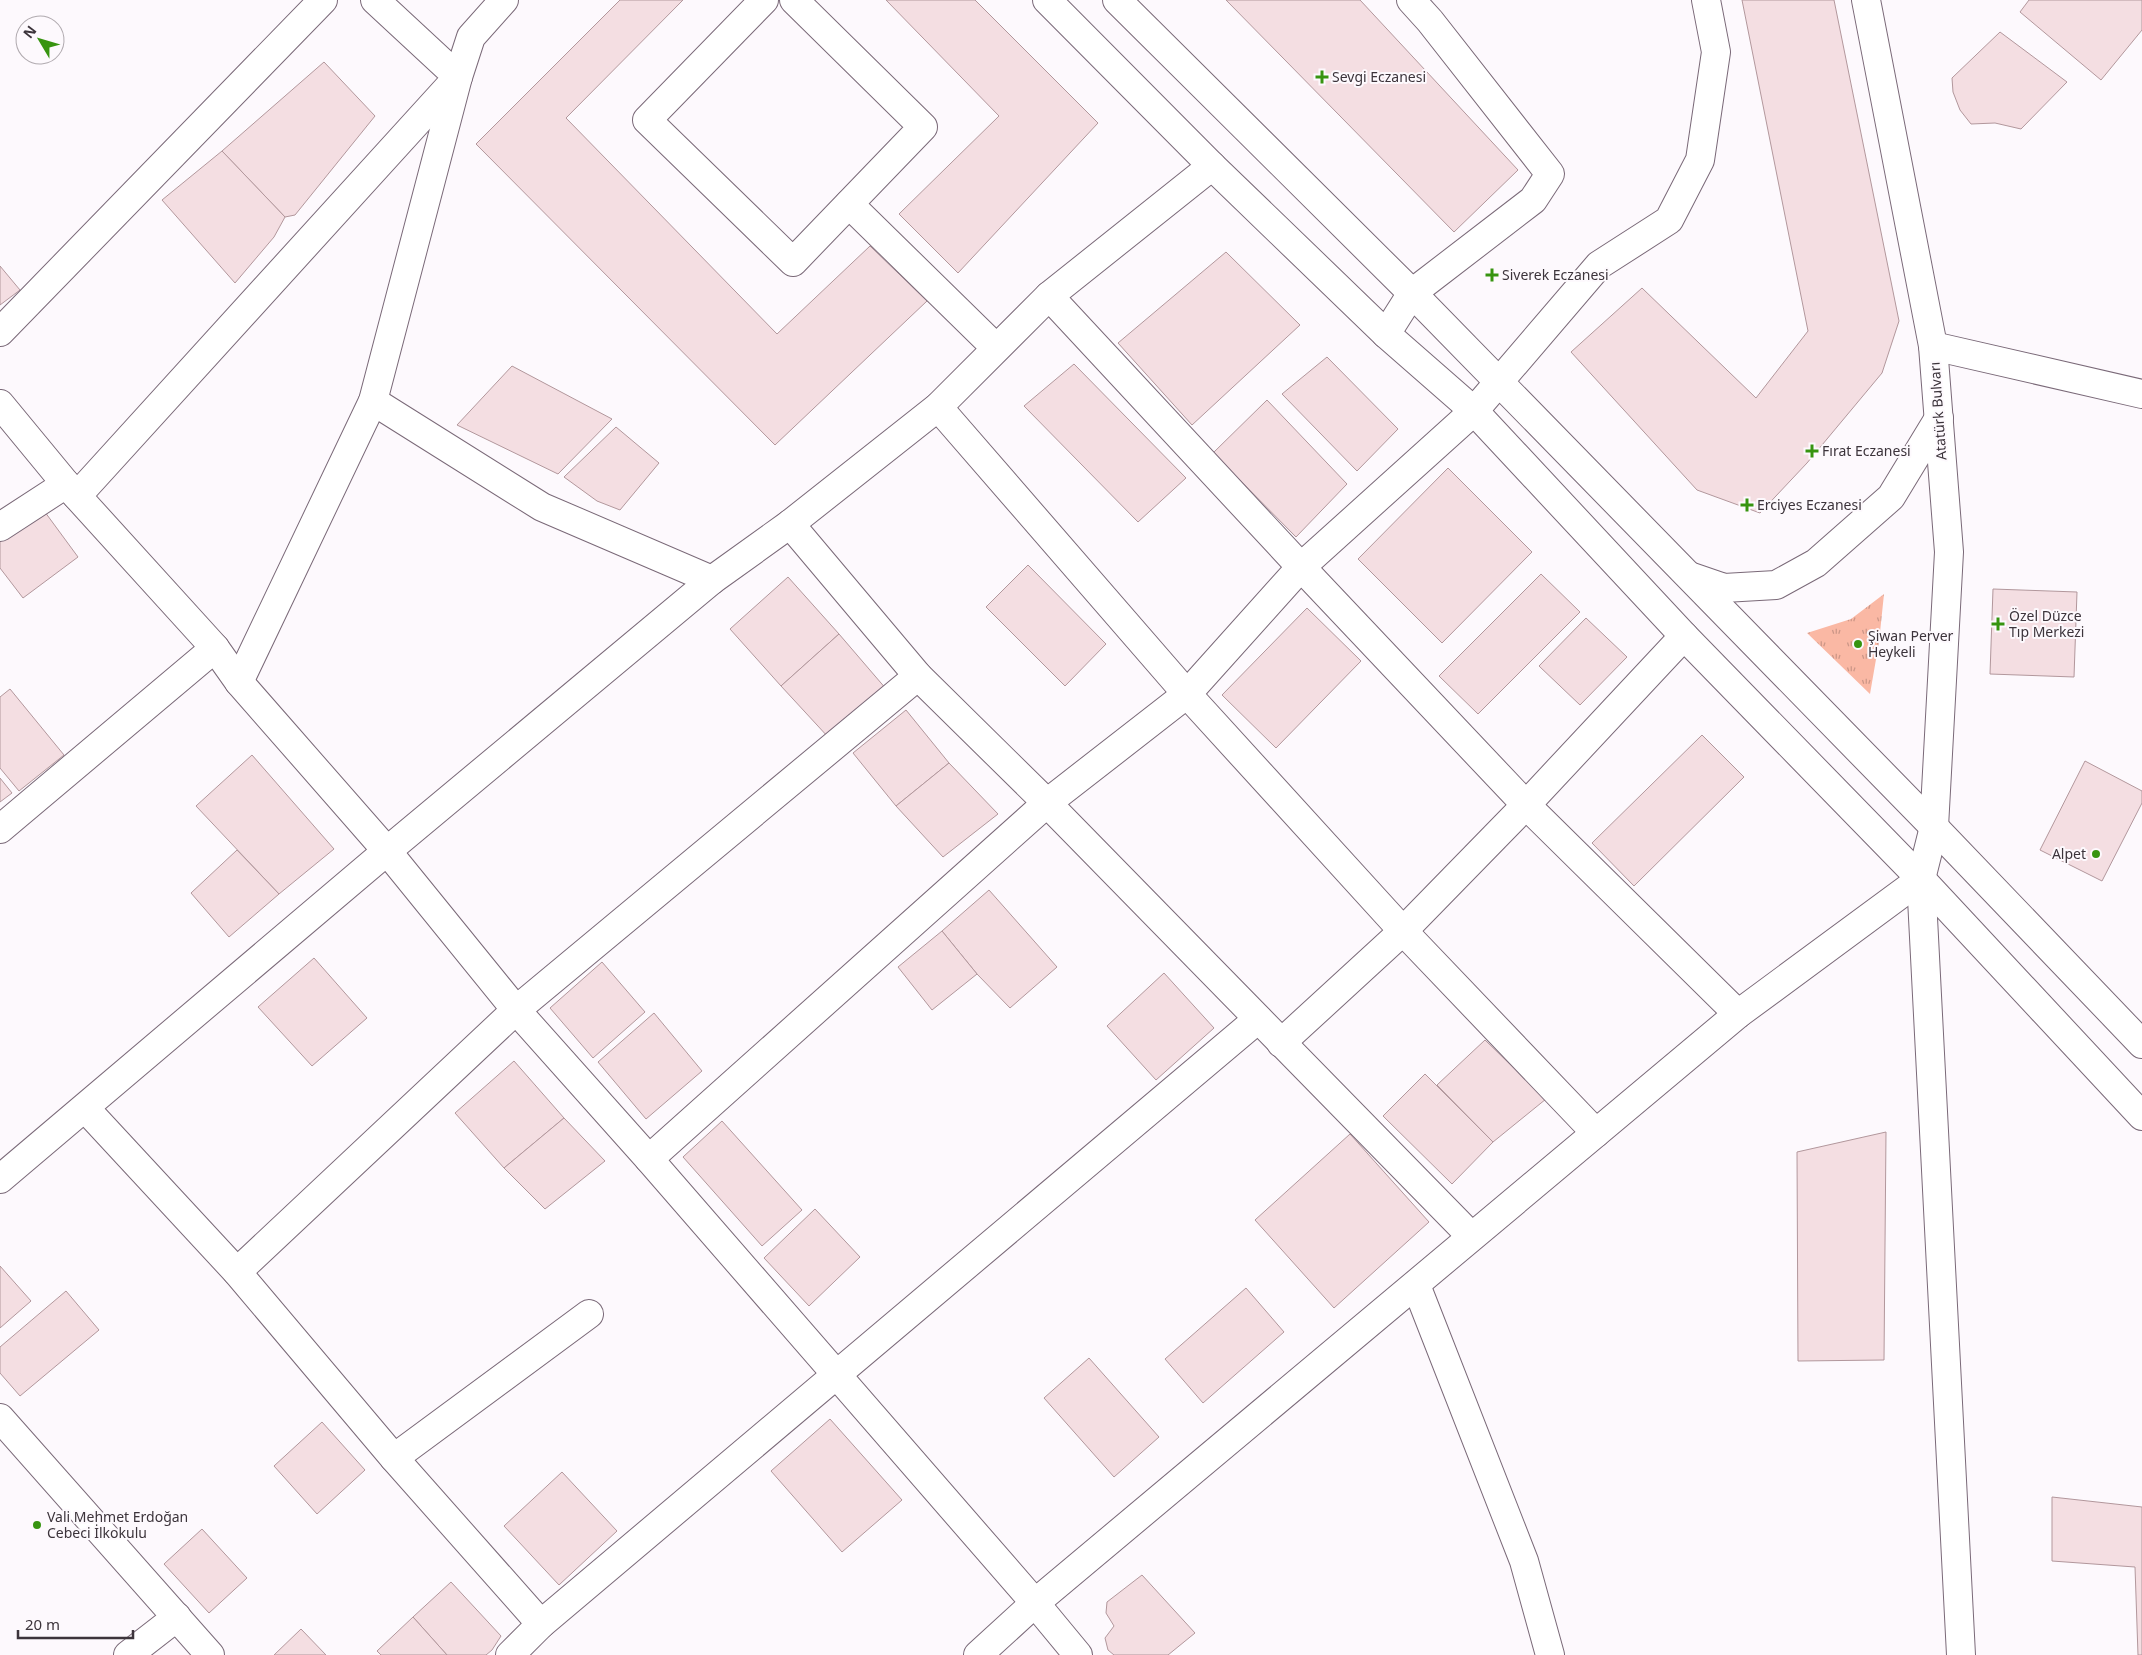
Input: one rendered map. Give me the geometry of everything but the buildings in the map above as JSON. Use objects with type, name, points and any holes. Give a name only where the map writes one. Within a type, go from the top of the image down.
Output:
[{"type":"street","points":[[0,332],[323,0]]},
{"type":"street","points":[[375,0],[458,77]]},
{"type":"street","points":[[239,682],[373,401],[458,77],[472,37],[504,0]]},
{"type":"street","points":[[764,0],[647,120],[792,262],[923,127],[794,0]]},
{"type":"street","points":[[1046,0],[1212,166],[1386,334],[1474,411],[1684,636],[1921,879],[2142,1116]]},
{"type":"street","points":[[1117,0],[1500,382],[1934,827],[2142,1044]]},
{"type":"street","points":[[1386,334],[1412,293],[1533,200],[1550,174],[1430,21],[1411,0]]},
{"type":"street","points":[[649,1159],[1047,803],[1187,694],[1300,567],[1474,411],[1599,265],[1669,220],[1700,160],[1716,52],[1706,0]]},
{"type":"street","name":"Atatürk Bulvarı","points":[[1866,0],[1933,346],[1949,552],[1934,827],[1921,879],[1961,1655]]},
{"type":"street","points":[[0,527],[71,490],[458,77]]},
{"type":"street","points":[[0,1179],[387,851],[712,580],[790,524],[938,407],[1048,296],[1212,166]]},
{"type":"street","points":[[849,204],[996,348]]},
{"type":"street","points":[[1048,296],[1300,567],[1526,805],[1738,1014]]},
{"type":"street","points":[[1933,346],[2142,394]]},
{"type":"street","points":[[373,401],[542,507],[712,580]]},
{"type":"street","points":[[0,404],[71,490],[215,648],[239,682],[387,851],[516,1010],[649,1159],[1078,1655]]},
{"type":"street","points":[[938,407],[1187,694],[1403,931],[1596,1132]]},
{"type":"street","points":[[1689,577],[1724,588],[1776,585],[1816,563],[1891,497],[1939,418]]},
{"type":"street","points":[[790,524],[918,676],[1047,803],[1471,1236]]},
{"type":"street","points":[[1281,1043],[1403,931],[1526,805],[1684,636]]},
{"type":"street","points":[[0,829],[215,648]]},
{"type":"street","points":[[237,1272],[516,1010],[918,676]]},
{"type":"street","points":[[978,1655],[1035,1603],[1738,1014],[1921,879]]},
{"type":"street","points":[[510,1655],[542,1624],[1258,1019]]},
{"type":"street","points":[[85,1108],[237,1272],[394,1458],[542,1624]]},
{"type":"street","points":[[1416,1285],[1524,1560],[1550,1655]]},
{"type":"street","points":[[394,1458],[589,1314]]},
{"type":"street","points":[[0,1418],[210,1655]]},
{"type":"street","points":[[128,1655],[176,1617]]},
{"type":"green space","points":[[1884,594],[1879,642],[1870,694],[1807,633],[1851,619]]},
{"type":"place","name":"Sevgi Eczanesi","points":[[1322,77]]},
{"type":"place","name":"Siverek Eczanesi","points":[[1492,275]]},
{"type":"place","name":"Fırat Eczanesi","points":[[1812,451]]},
{"type":"place","name":"Erciyes Eczanesi","points":[[1747,505]]},
{"type":"place","name":"Özel Düzce Tıp Merkezi","points":[[1998,624]]},
{"type":"place","name":"Şiwan Perver Heykeli","points":[[1858,644]]},
{"type":"place","name":"Alpet","points":[[2096,854]]},
{"type":"place","name":"Vali Mehmet Erdoğan Cebeci İlkokulu","points":[[37,1525]]}]
